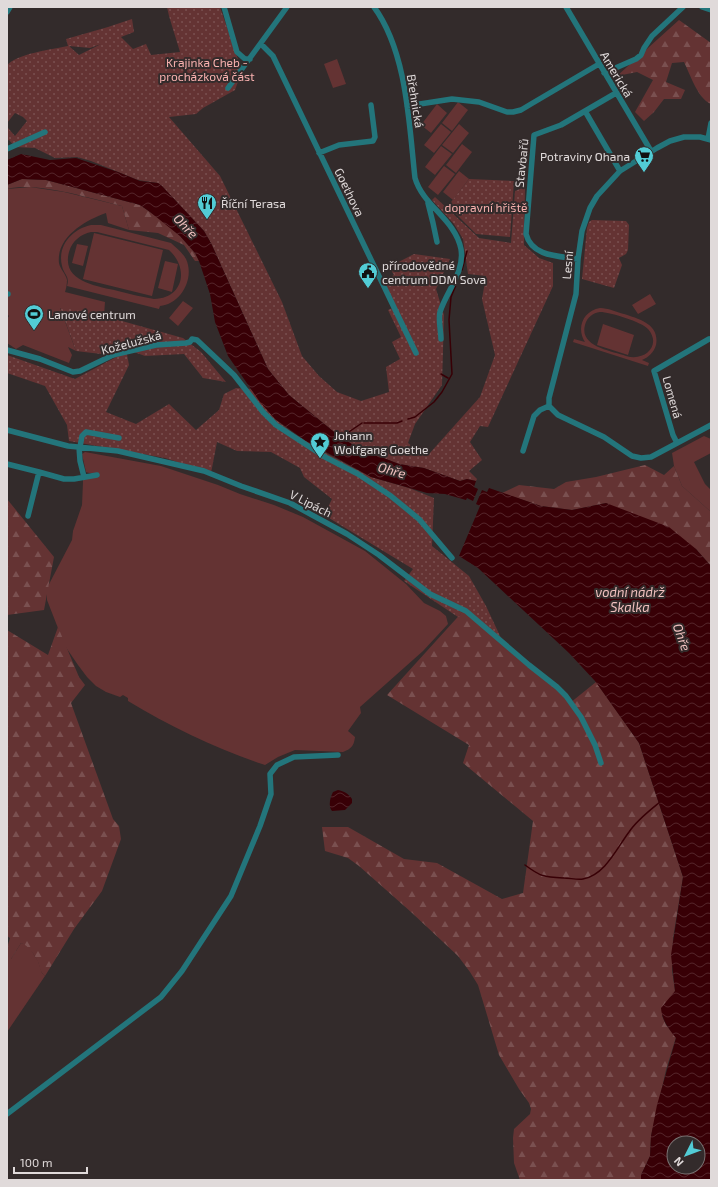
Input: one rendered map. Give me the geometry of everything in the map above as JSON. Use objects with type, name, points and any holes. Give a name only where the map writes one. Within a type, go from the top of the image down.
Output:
[{"type":"street","points":[[7,12],[10,7]]},
{"type":"street","points":[[224,7],[237,52],[245,59],[250,59]]},
{"type":"street","points":[[228,88],[287,7]]},
{"type":"street","name":"Břehnická","points":[[374,7],[382,17],[395,48],[407,106],[417,185],[427,201],[453,230],[461,250],[460,264],[456,278],[439,313],[441,339]]},
{"type":"street","name":"Americká","points":[[566,7],[651,151]]},
{"type":"street","points":[[604,73],[640,56],[652,36],[683,7]]},
{"type":"street","points":[[702,7],[711,10]]},
{"type":"street","name":"Goethova","points":[[261,44],[273,56],[416,353]]},
{"type":"street","points":[[407,106],[452,99],[478,102],[507,112],[514,112],[526,107],[599,64]]},
{"type":"street","name":"Stavbařů","points":[[578,260],[543,254],[532,247],[527,239],[526,234],[534,135],[562,125],[616,93]]},
{"type":"street","points":[[319,153],[339,145],[373,142],[376,137],[372,105]]},
{"type":"street","points":[[585,111],[620,171]]},
{"type":"street","points":[[709,139],[711,123]]},
{"type":"street","points":[[7,149],[45,132]]},
{"type":"street","name":"Lesní","points":[[549,406],[549,398],[576,294],[578,260],[582,231],[590,208],[597,196],[620,171],[651,151],[679,138],[689,137],[709,139]]},
{"type":"street","name":"Břehnická","points":[[427,201],[436,242]]},
{"type":"street","name":"Koželužská","points":[[7,350],[40,359],[73,372],[80,371],[111,356],[156,345],[188,343],[192,339],[199,342],[234,375],[260,408],[276,425],[325,457],[358,474],[391,496],[419,519],[452,558]]},
{"type":"street","name":"Lomená","points":[[677,443],[673,435],[654,371],[709,339]]},
{"type":"street","points":[[523,451],[534,416],[540,410],[549,406],[558,415],[604,437],[632,456],[640,458],[651,457],[711,425]]},
{"type":"street","name":"V Lipách","points":[[7,430],[68,446],[118,451],[204,471],[290,503],[379,555],[430,594],[466,610],[566,696],[581,717],[595,745],[601,762]]},
{"type":"street","points":[[84,477],[80,461],[82,436],[86,432],[119,438]]},
{"type":"street","points":[[7,464],[64,479],[74,479],[97,475]]},
{"type":"street","points":[[28,516],[39,472]]},
{"type":"street","points":[[7,1114],[161,997],[182,971],[231,896],[260,826],[271,794],[270,774],[277,765],[294,757],[338,755]]},
{"type":"green space","name":"Krajinka Cheb - procházková část","points":[[167,7],[220,7],[242,71],[235,90],[203,108],[196,114],[169,117],[220,176],[282,302],[302,356],[319,376],[337,392],[361,401],[389,392],[386,367],[400,359],[392,342],[401,337],[388,310],[395,307],[383,281],[394,275],[389,267],[414,254],[450,259],[436,289],[444,315],[442,385],[415,424],[408,443],[417,450],[429,454],[480,397],[495,355],[482,299],[486,276],[468,274],[463,239],[454,224],[432,200],[435,197],[479,238],[511,243],[515,191],[525,187],[524,245],[539,258],[553,263],[553,286],[488,427],[480,426],[470,442],[482,460],[469,471],[477,479],[476,481],[467,479],[460,481],[424,468],[399,464],[358,448],[339,436],[289,395],[268,369],[211,243],[204,231],[158,183],[138,180],[77,157],[55,158],[35,148],[15,147],[9,140],[7,141],[7,124],[8,128],[15,136],[27,121],[15,113],[7,123],[7,66],[11,62],[26,55],[68,46],[66,39],[132,19],[134,32],[121,37],[133,49],[146,44],[151,55],[180,52]],"holes":[[[101,44],[79,55],[69,46],[90,48]]]},
{"type":"green space","points":[[679,20],[711,43],[711,104],[698,92],[684,62],[672,63],[666,82],[685,90],[681,99],[664,99],[654,112],[644,121],[635,112],[653,80],[637,72],[617,76]]},
{"type":"green space","points":[[337,59],[346,84],[333,88],[324,64]]},
{"type":"green space","points":[[458,102],[468,110],[452,131],[442,123]]},
{"type":"green space","points":[[437,104],[447,113],[431,133],[421,125]]},
{"type":"green space","points":[[441,124],[451,132],[434,153],[424,145]]},
{"type":"green space","points":[[459,124],[469,133],[453,153],[442,145]]},
{"type":"green space","points":[[462,144],[472,152],[456,173],[446,165]]},
{"type":"green space","points":[[441,146],[452,154],[435,175],[425,167]]},
{"type":"green space","points":[[444,166],[455,174],[438,195],[428,187]]},
{"type":"green space","points":[[459,171],[469,179],[453,200],[443,192]]},
{"type":"green space","points":[[22,179],[46,180],[140,205],[180,236],[195,253],[199,261],[195,261],[184,245],[158,233],[129,230],[122,206],[49,189],[19,187],[7,189],[7,185]]},
{"type":"green space","name":"dopravní hřiště","points":[[469,179],[514,181],[510,237],[476,234],[448,206]]},
{"type":"green space","points":[[30,187],[64,192],[122,206],[129,230],[108,223],[106,213],[82,225],[67,238],[62,245],[59,254],[59,263],[67,280],[65,292],[105,302],[104,316],[60,308],[76,351],[68,347],[72,355],[69,363],[23,345],[16,349],[7,343],[7,319],[9,316],[7,314],[7,189]]},
{"type":"green space","points":[[592,220],[626,221],[629,225],[628,250],[626,254],[619,258],[622,265],[614,288],[582,279],[587,228],[589,222]]},
{"type":"green space","points":[[101,225],[171,243],[181,252],[186,259],[188,266],[189,274],[184,289],[174,300],[168,304],[160,306],[159,309],[67,286],[67,278],[61,259],[64,245],[72,234],[84,227]],"holes":[[[91,232],[97,232],[169,250],[175,257],[181,273],[177,288],[172,293],[164,297],[154,299],[100,287],[83,281],[75,276],[70,270],[68,262],[70,248],[80,236]]]},
{"type":"green space","points":[[94,233],[163,250],[152,296],[83,279]]},
{"type":"green space","points":[[77,244],[88,246],[83,266],[72,263]]},
{"type":"green space","points":[[165,261],[178,264],[172,292],[158,288]]},
{"type":"green space","points":[[650,294],[656,304],[638,314],[632,305]]},
{"type":"green space","points":[[183,301],[193,308],[178,326],[169,318]]},
{"type":"green space","points":[[60,307],[104,316],[183,338],[201,352],[226,382],[203,378],[184,354],[145,356],[126,349],[129,365],[106,412],[136,424],[169,404],[196,430],[219,410],[224,394],[236,388],[251,389],[275,419],[293,433],[320,450],[371,477],[409,488],[434,498],[432,546],[469,576],[486,606],[501,638],[465,609],[458,617],[404,581],[413,569],[324,515],[332,499],[304,477],[300,468],[271,452],[237,451],[217,442],[211,473],[165,458],[69,441],[67,425],[45,386],[7,373],[7,355],[75,379],[118,356],[76,351]]},
{"type":"green space","points":[[600,308],[612,310],[642,320],[652,327],[655,332],[656,345],[651,354],[642,360],[649,363],[648,366],[573,342],[574,339],[585,342],[582,337],[581,326],[585,316]],"holes":[[[605,312],[645,326],[652,335],[653,341],[649,351],[639,357],[633,357],[605,350],[592,343],[584,332],[586,322],[593,314]]]},
{"type":"green space","points":[[603,324],[634,335],[628,355],[597,345]]},
{"type":"green space","points":[[704,436],[711,439],[711,453],[694,462],[705,484],[711,490],[711,512],[682,486],[674,466],[672,453]]},
{"type":"green space","points":[[85,452],[161,466],[274,505],[303,517],[365,551],[406,584],[424,603],[440,611],[446,616],[448,624],[423,651],[360,707],[361,713],[348,731],[355,737],[354,743],[352,747],[346,751],[295,750],[278,757],[265,765],[230,752],[178,729],[144,711],[128,701],[128,698],[123,695],[120,697],[106,692],[96,686],[87,677],[65,646],[47,600],[47,588],[72,540],[73,531],[82,505],[83,480],[97,473],[86,472],[82,454]]},
{"type":"green space","points":[[645,465],[664,475],[674,466],[682,486],[711,512],[711,566],[696,549],[606,503],[572,510],[541,506],[502,493],[519,485],[554,489],[566,482],[596,477]]},
{"type":"green space","points":[[7,499],[54,557],[44,610],[7,615]]},
{"type":"green space","points":[[465,609],[557,689],[570,703],[596,682],[639,743],[683,877],[673,938],[672,971],[675,991],[662,1016],[666,1025],[676,1037],[666,1070],[651,1136],[650,1156],[641,1175],[641,1180],[520,1180],[514,1163],[514,1129],[530,1114],[531,1109],[529,1103],[499,1055],[478,985],[458,956],[359,866],[348,858],[325,851],[322,827],[348,827],[404,859],[437,863],[502,899],[523,893],[533,821],[463,763],[469,745],[387,695]]},
{"type":"green space","points":[[58,627],[79,677],[85,685],[71,703],[113,819],[119,826],[121,839],[102,891],[74,929],[45,976],[41,971],[33,953],[29,948],[21,943],[11,959],[7,959],[7,948],[10,938],[7,936],[7,630],[48,655]]},
{"type":"green space","points":[[21,943],[28,945],[45,976],[7,1032],[7,959],[11,959]]},
{"type":"water","name":"Ohře","points":[[21,154],[50,160],[76,158],[140,181],[158,183],[162,186],[204,231],[211,243],[268,369],[289,395],[339,436],[358,448],[399,464],[424,468],[460,481],[467,479],[476,481],[474,487],[478,489],[473,501],[467,498],[466,500],[445,494],[427,493],[371,477],[306,441],[275,419],[260,402],[228,356],[215,322],[210,294],[199,261],[195,253],[180,236],[140,205],[46,180],[22,179],[7,185],[7,160]]},
{"type":"water","name":"vodní nádrž Skalka","points":[[489,488],[541,506],[572,510],[606,503],[669,527],[696,549],[711,566],[711,1180],[641,1180],[641,1175],[650,1156],[651,1136],[657,1105],[676,1038],[666,1024],[661,1008],[675,991],[671,955],[683,877],[639,743],[595,681],[569,653],[478,568],[459,556],[480,506],[476,504],[482,490],[487,492]]},
{"type":"water","points":[[338,790],[349,796],[352,799],[352,803],[345,810],[332,811],[330,804],[331,797],[333,792]]},
{"type":"waterway","points":[[462,270],[467,251]]},
{"type":"waterway","points":[[408,419],[415,417],[434,402],[442,392],[452,374],[449,320],[451,297],[456,285]]},
{"type":"waterway","points":[[441,374],[448,378]]},
{"type":"waterway","points":[[364,423],[397,423],[402,421]]},
{"type":"waterway","points":[[340,438],[362,423]]},
{"type":"waterway","points":[[525,865],[535,872],[547,877],[583,879],[591,876],[604,867],[629,832],[643,816],[660,802]]},
{"type":"place","name":"Potraviny Ohana","points":[[644,173]]},
{"type":"place","name":"Říční Terasa","points":[[207,220]]},
{"type":"place","name":"přírodovědné centrum DDM Sova","points":[[368,289]]},
{"type":"place","name":"Lanové centrum","points":[[34,331]]},
{"type":"place","name":"Johann Wolfgang Goethe","points":[[320,459]]}]
